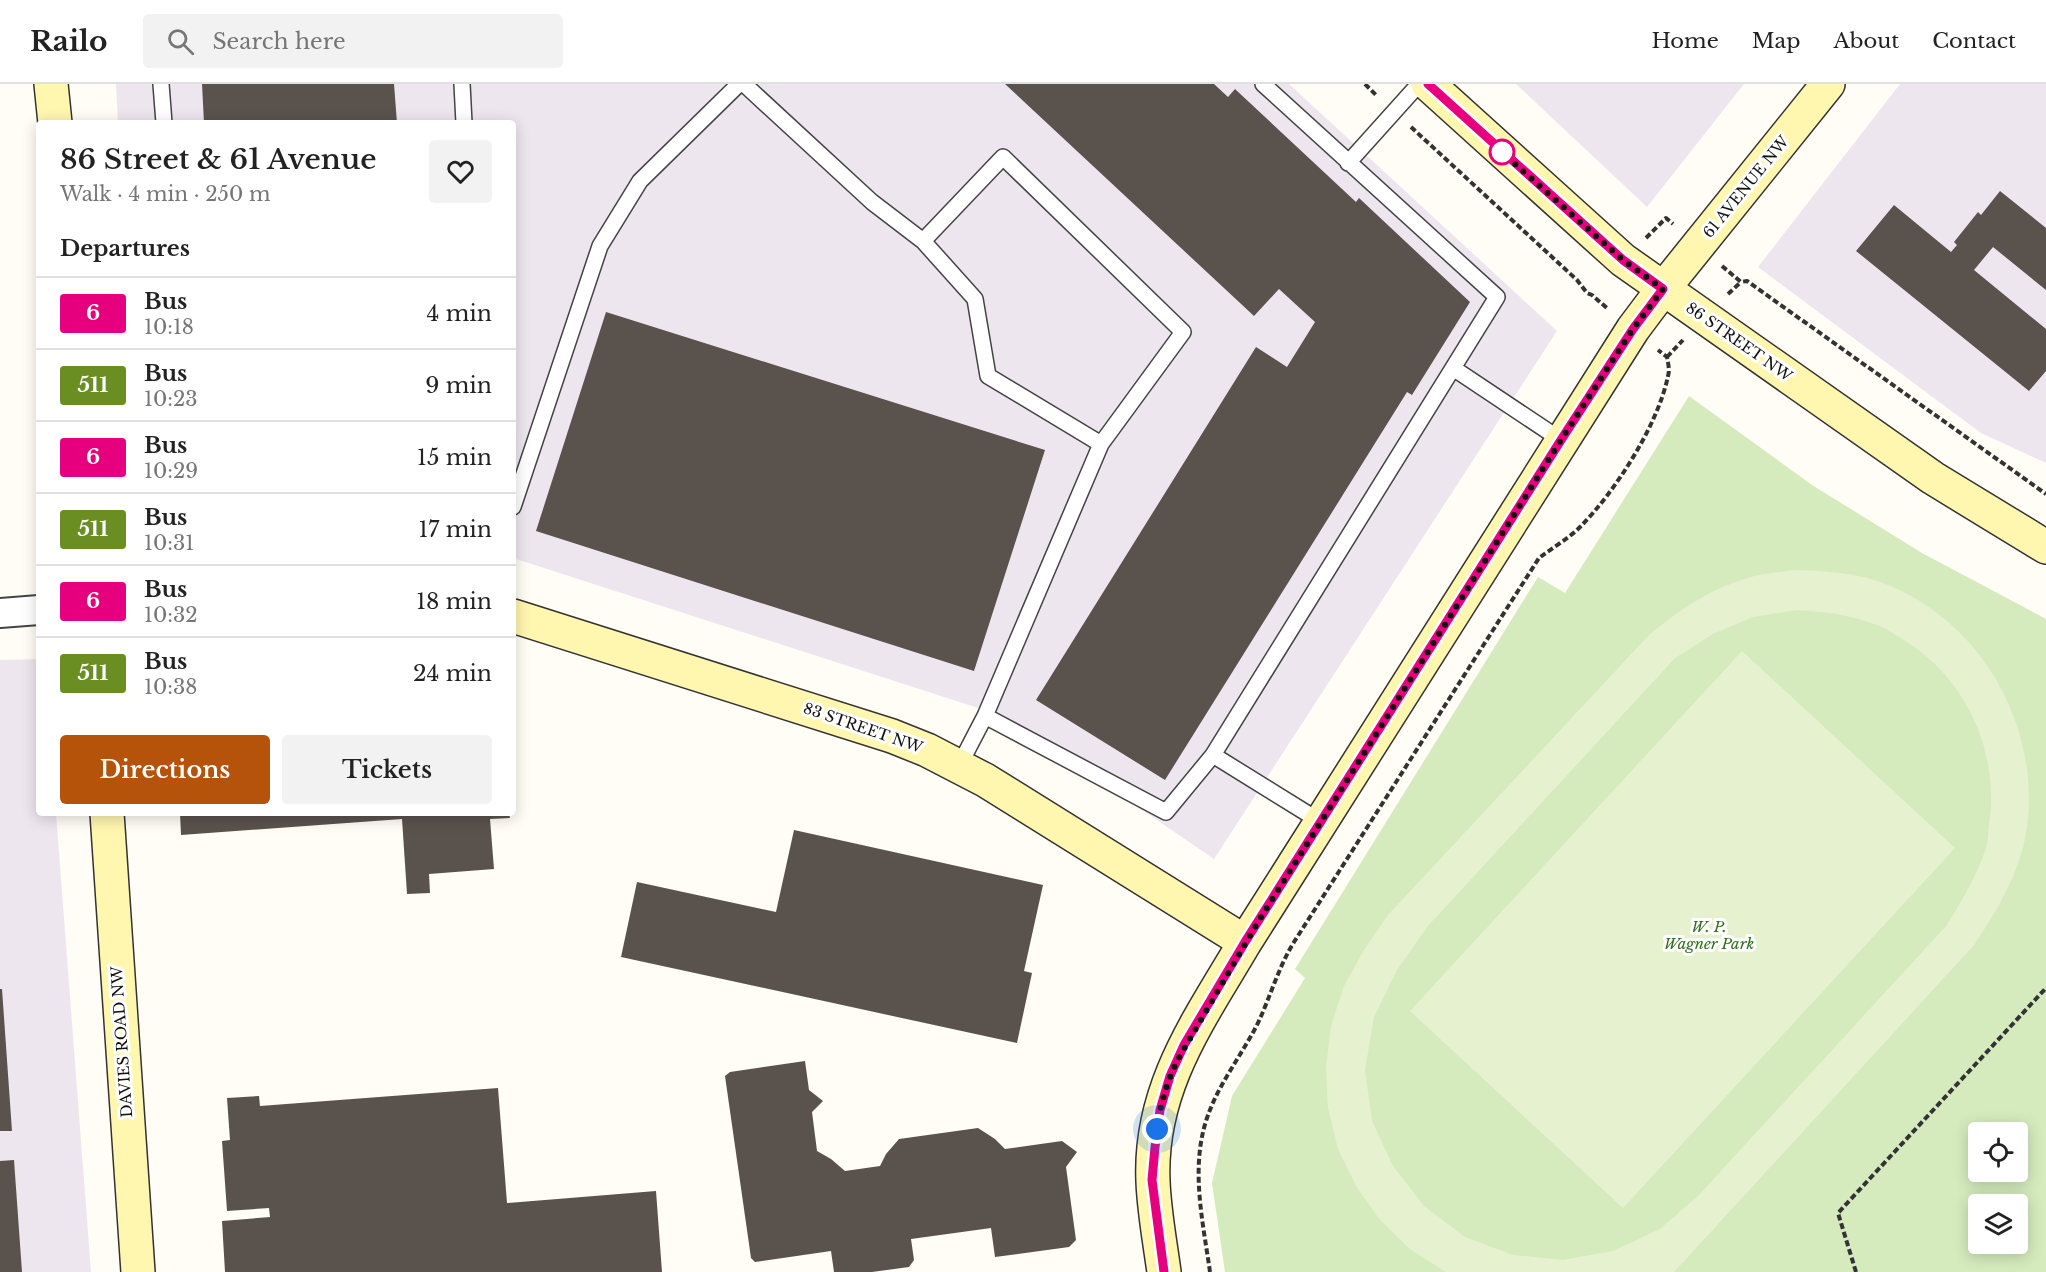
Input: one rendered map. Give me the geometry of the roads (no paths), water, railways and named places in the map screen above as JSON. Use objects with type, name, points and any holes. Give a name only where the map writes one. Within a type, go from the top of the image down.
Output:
[{"type":"street","points":[[51,84],[54,120]]},
{"type":"street","name":"86 STREET NW","points":[[1428,84],[1623,260],[1933,478],[2046,547]]},
{"type":"street","name":"61 AVENUE NW","points":[[1164,1272],[1152,1180],[1160,1110],[1170,1076],[1184,1045],[1245,942],[1633,329],[1828,84]]},
{"type":"street","points":[[0,613],[36,610]]},
{"type":"street","name":"83 STREET NW","points":[[516,617],[892,736],[985,780],[1245,942]]},
{"type":"street","name":"DAVIES ROAD NW","points":[[107,816],[138,1272]]},
{"type":"lane","points":[[161,84],[164,120]]},
{"type":"lane","points":[[462,84],[464,120]]},
{"type":"lane","points":[[516,498],[600,246],[640,181],[739,84]]},
{"type":"lane","points":[[744,84],[872,202],[923,241],[975,299],[988,376],[1101,444]]},
{"type":"lane","points":[[985,716],[1166,812],[1213,755],[1497,297],[1263,84]]},
{"type":"lane","points":[[1348,162],[1419,84]]},
{"type":"lane","points":[[923,241],[1003,157],[1183,332],[1101,444],[985,716],[959,766]]},
{"type":"lane","points":[[1453,368],[1561,440]]},
{"type":"lane","points":[[1213,755],[1321,822]]},
{"type":"park label","name":"W. P. Wagner Park","points":[[1709,936]]}]
